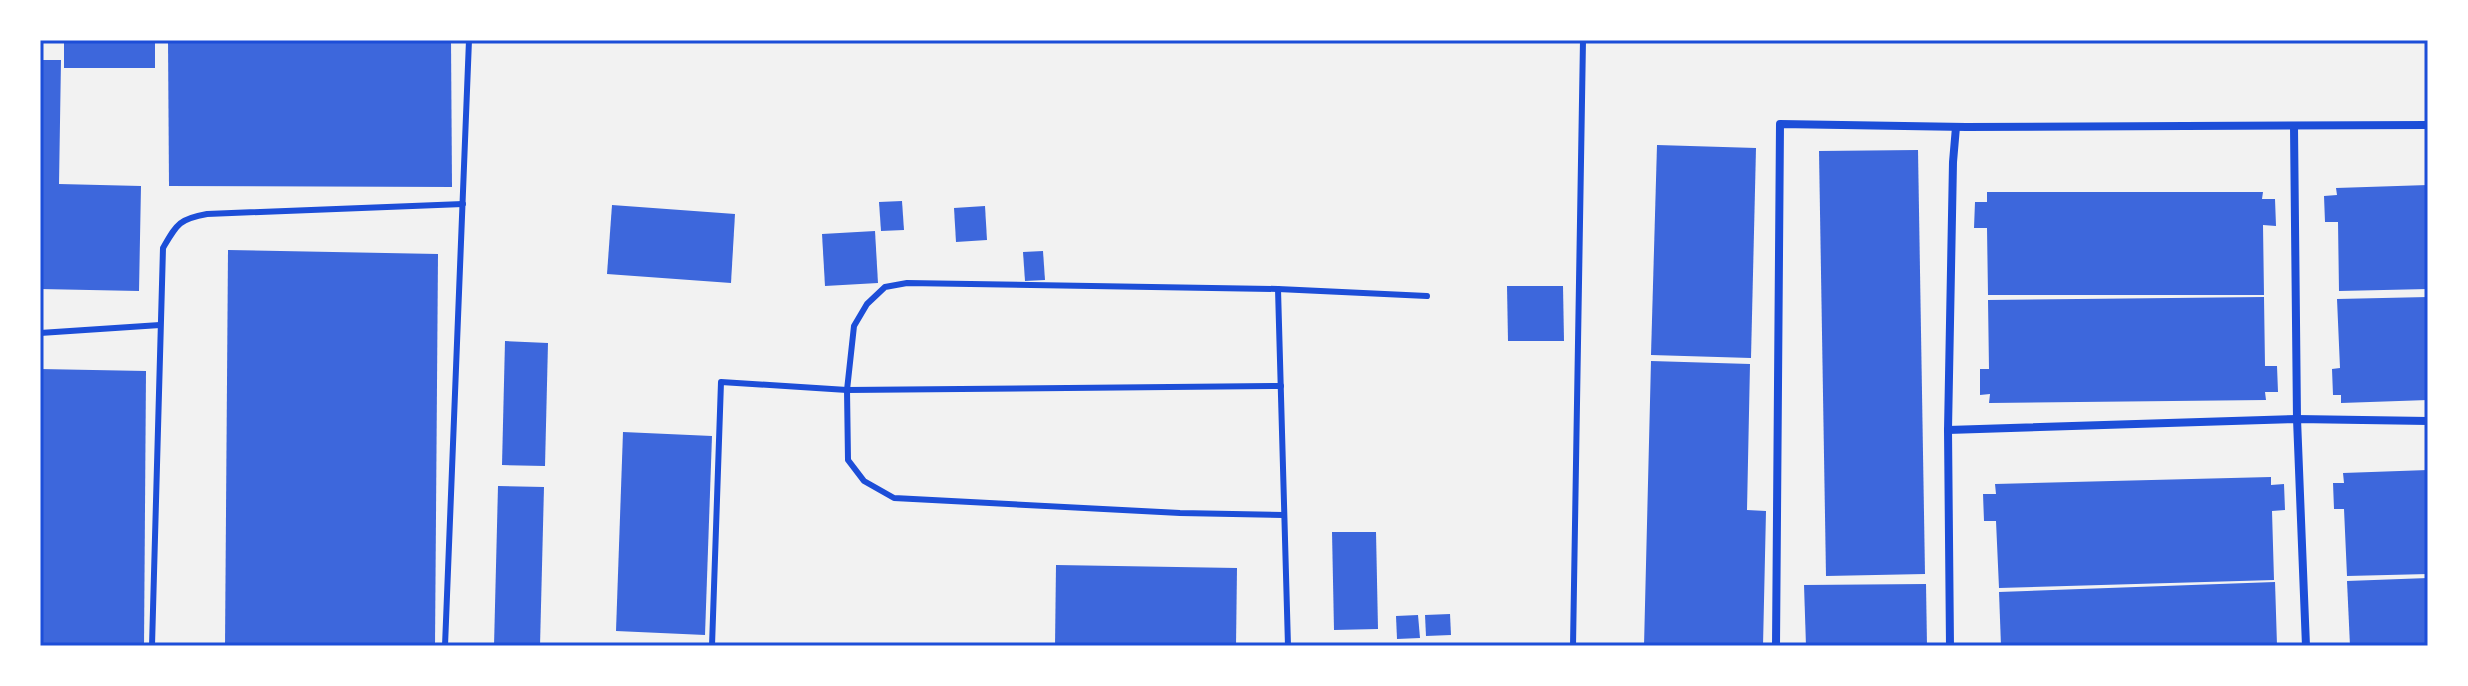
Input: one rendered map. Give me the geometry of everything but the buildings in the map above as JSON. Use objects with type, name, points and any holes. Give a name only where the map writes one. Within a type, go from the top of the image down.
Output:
[{"type":"street","points":[[1776,646],[1780,124],[1956,127],[2428,125]]},
{"type":"street","points":[[1950,646],[1948,430],[1956,127]]},
{"type":"street","points":[[2294,127],[2297,419],[2306,646]]},
{"type":"street","points":[[1948,430],[2297,419],[2428,421]]},
{"type":"lane","points":[[445,646],[469,40]]},
{"type":"lane","points":[[1573,646],[1583,40]]},
{"type":"lane","points":[[152,646],[163,248],[184,218],[207,214],[463,204]]},
{"type":"lane","points":[[1283,515],[1180,513],[894,498],[864,481],[848,460],[847,390],[854,326],[867,304],[885,287],[907,283],[1278,289],[1427,296]]},
{"type":"lane","points":[[1278,289],[1288,646]]},
{"type":"lane","points":[[40,333],[160,325]]},
{"type":"lane","points":[[712,646],[721,382],[847,390],[1281,386]]}]
